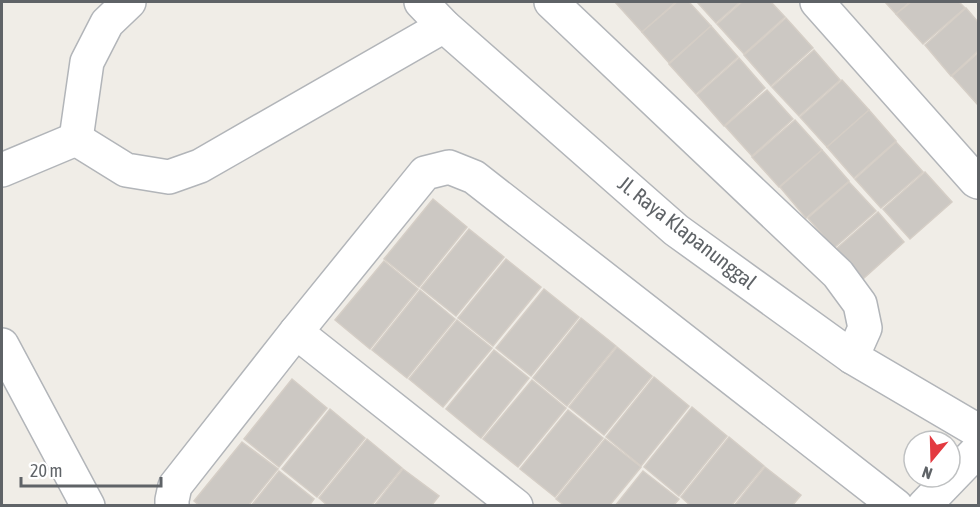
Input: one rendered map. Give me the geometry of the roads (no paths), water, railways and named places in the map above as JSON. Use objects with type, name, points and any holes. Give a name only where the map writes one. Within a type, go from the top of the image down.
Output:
[{"type":"street","points":[[76,139],[87,62],[107,23],[129,2]]},
{"type":"street","name":"Jl. Raya Klapanunggal","points":[[421,2],[444,26],[676,230],[852,357],[978,431]]},
{"type":"street","points":[[551,2],[838,274],[860,304],[865,328],[852,357]]},
{"type":"street","points":[[817,2],[978,182]]},
{"type":"street","points":[[76,139],[126,170],[169,177],[200,166],[444,26]]},
{"type":"street","points":[[2,170],[76,139]]},
{"type":"street","points":[[172,506],[175,486],[425,173],[449,167],[474,177],[896,506]]},
{"type":"street","points":[[296,332],[516,506]]},
{"type":"street","points":[[2,345],[88,506]]},
{"type":"street","points":[[924,506],[978,450]]}]
